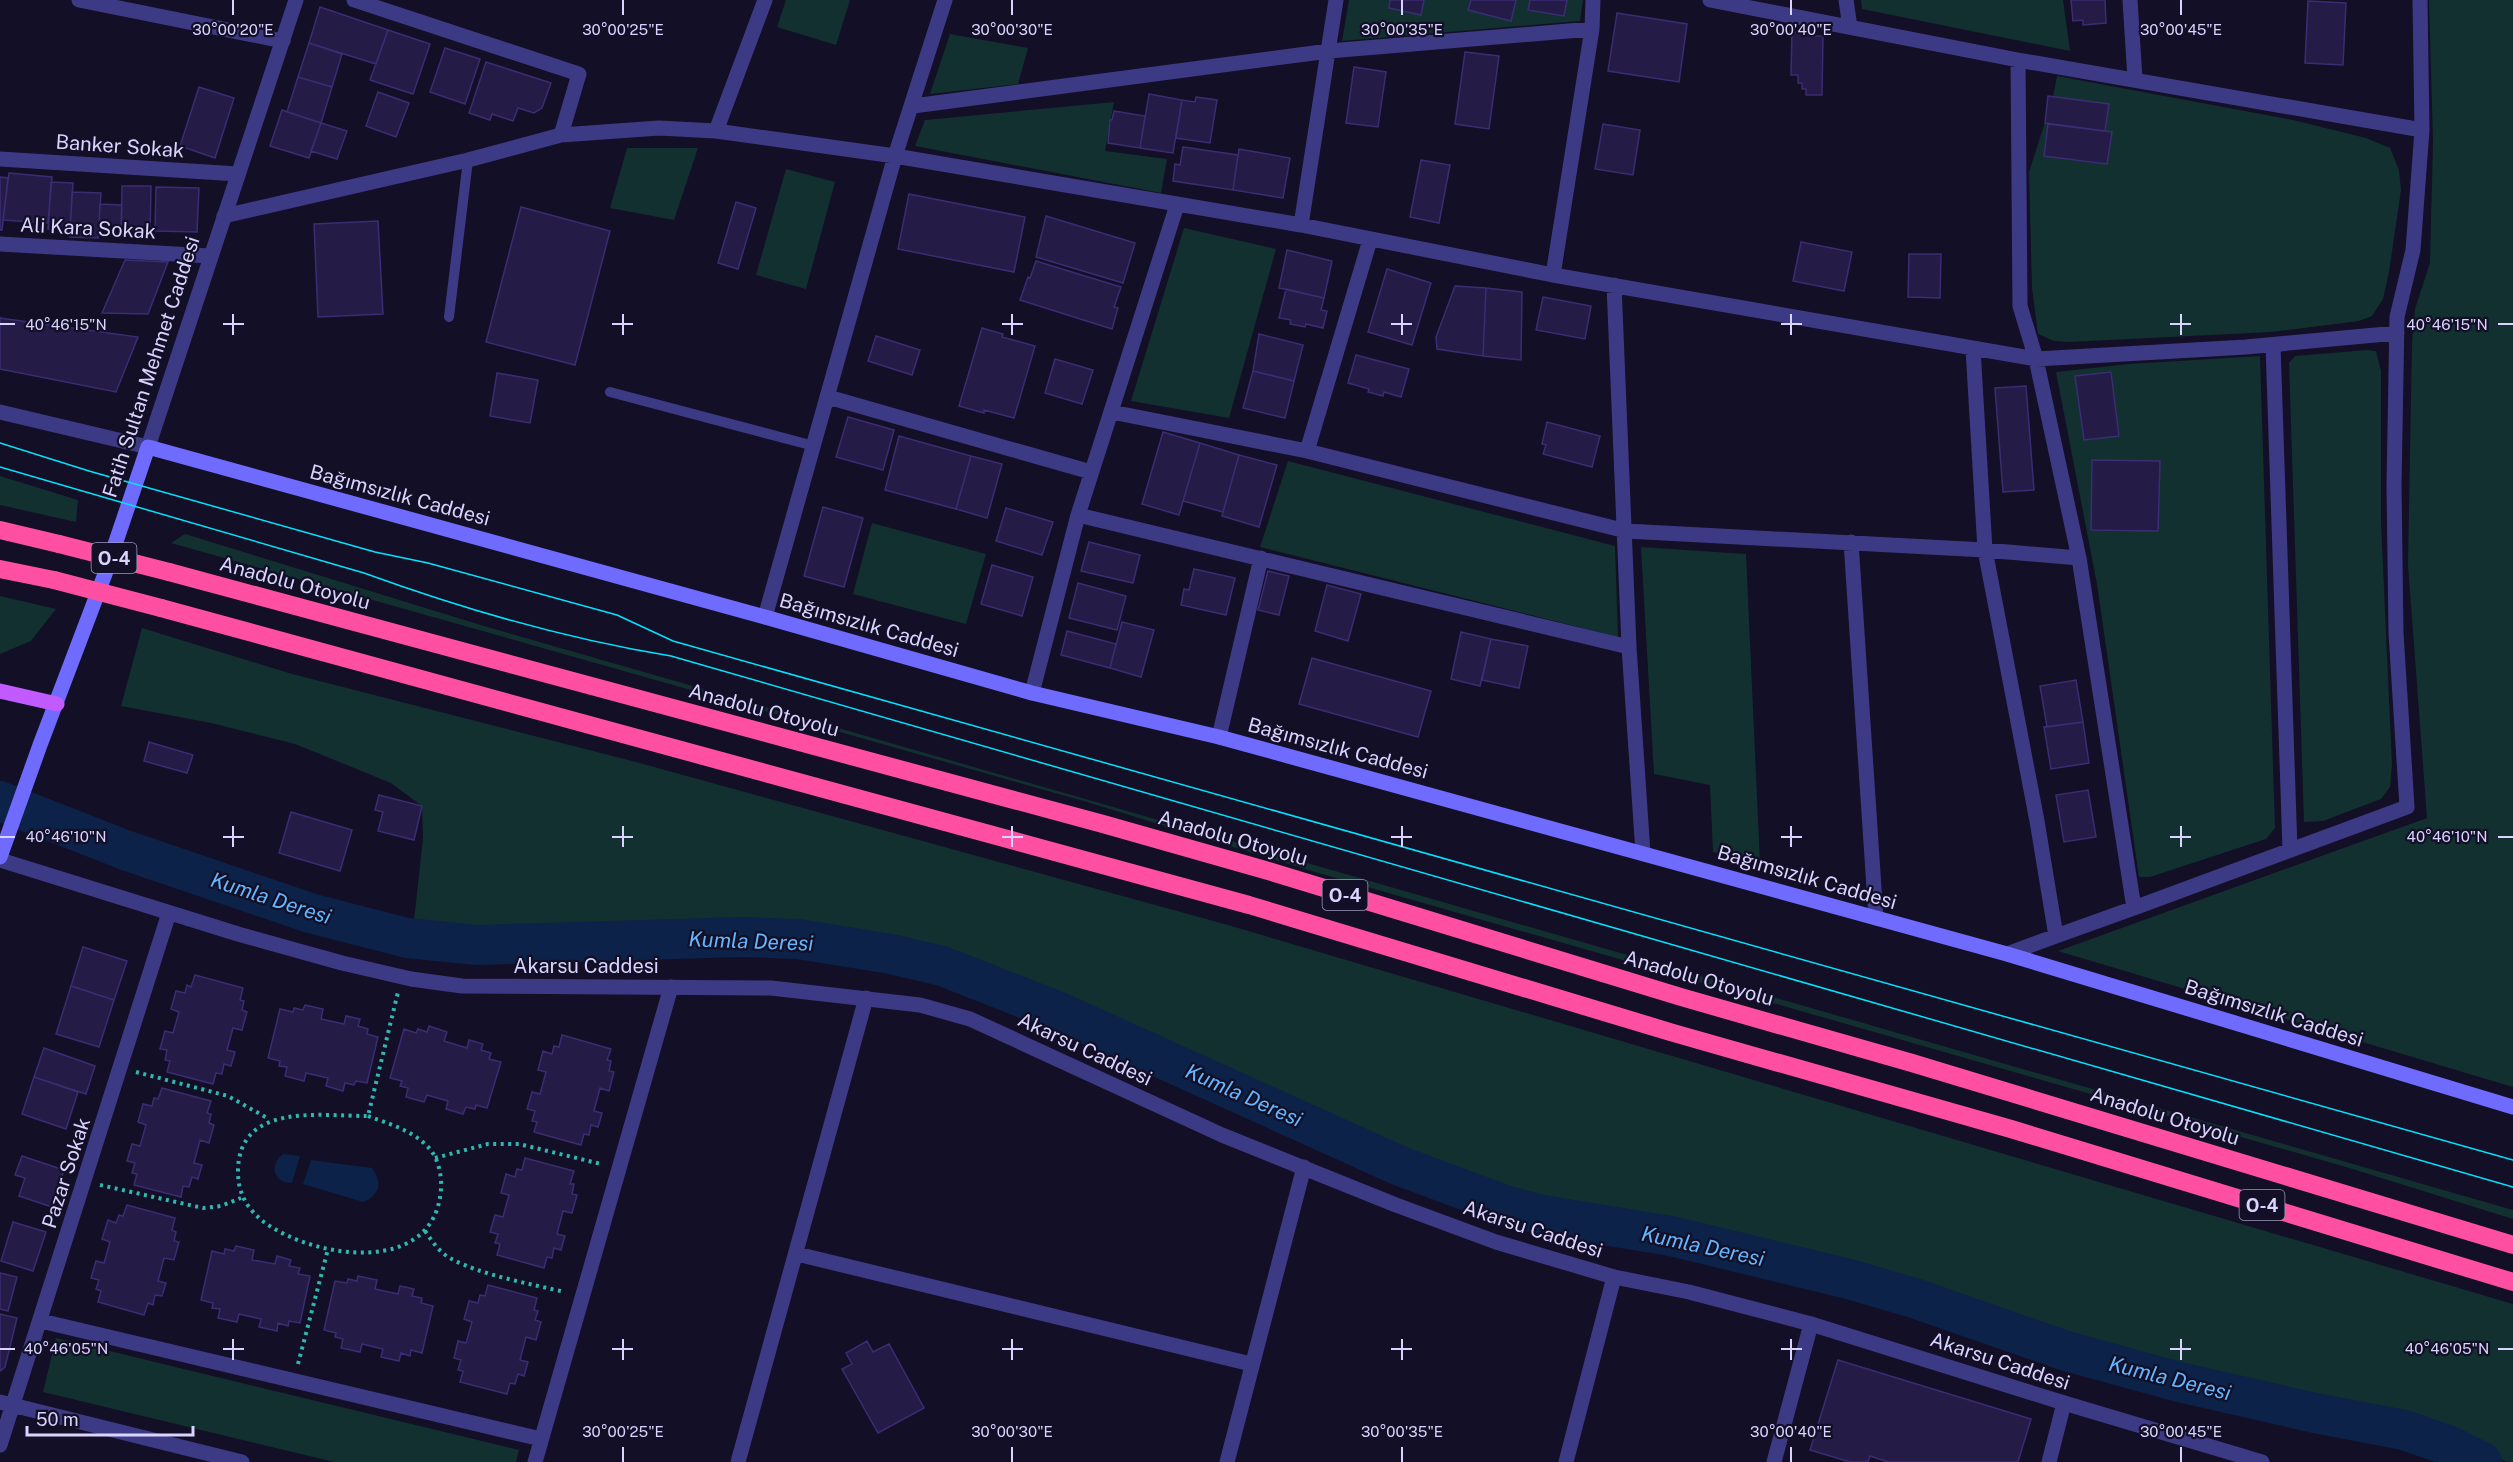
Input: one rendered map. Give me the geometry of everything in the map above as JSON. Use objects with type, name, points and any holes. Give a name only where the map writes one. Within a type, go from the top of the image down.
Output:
[{"type":"highway","name":"Anadolu Otoyolu","points":[[0,530],[169,572],[1243,864],[2513,1245]]},
{"type":"highway","name":"O-4","points":[[0,569],[54,580],[161,608],[1250,905],[1670,1032],[2000,1126],[2513,1281]]},
{"type":"main road","name":"Bağımsızlık Caddesi","points":[[148,447],[1032,693],[1219,737],[2007,954],[2513,1107]]},
{"type":"main road","name":"Fatih Sultan Mehmet Caddesi","points":[[0,858],[39,745],[57,704],[105,574],[148,447]]},
{"type":"main road","points":[[0,691],[57,704]]},
{"type":"street","points":[[79,0],[283,41]]},
{"type":"street","name":"Fatih Sultan Mehmet Caddesi","points":[[148,447],[296,0]]},
{"type":"street","points":[[354,0],[579,74],[561,135]]},
{"type":"street","points":[[716,131],[765,0]]},
{"type":"street","points":[[765,617],[895,156],[913,106],[945,0]]},
{"type":"street","points":[[1300,225],[1336,0]]},
{"type":"street","points":[[1553,275],[1592,29],[1593,0]]},
{"type":"street","points":[[1710,0],[2018,60],[2422,130]]},
{"type":"street","points":[[1846,0],[1850,27]]},
{"type":"street","points":[[2130,0],[2135,79]]},
{"type":"street","points":[[2007,954],[2407,807],[2396,621],[2394,486],[2397,317],[2413,250],[2422,130],[2420,0]]},
{"type":"street","points":[[913,106],[1329,51],[1592,29]]},
{"type":"street","points":[[2018,60],[2020,306],[2036,359],[2079,558],[2134,908]]},
{"type":"street","points":[[224,216],[468,160],[561,135],[659,128],[716,131],[895,156],[1300,225],[1553,275],[2036,359],[2274,345],[2397,333]]},
{"type":"street","name":"Banker Sokak","points":[[0,159],[238,174]]},
{"type":"street","points":[[1032,693],[1078,515],[1177,205]]},
{"type":"street","points":[[1307,451],[1370,240]]},
{"type":"street","name":"Ali Kara Sokak","points":[[0,244],[210,256]]},
{"type":"street","points":[[1614,285],[1626,531],[1629,647],[1643,853]]},
{"type":"street","points":[[2274,345],[2290,850]]},
{"type":"street","points":[[1973,349],[1985,550],[2037,821],[2056,936]]},
{"type":"street","points":[[828,397],[1091,472]]},
{"type":"street","points":[[0,412],[148,447]]},
{"type":"street","points":[[1112,412],[1307,451],[1626,531],[1851,542],[2079,558]]},
{"type":"street","points":[[1078,515],[1629,647]]},
{"type":"street","points":[[1851,542],[1876,918]]},
{"type":"street","points":[[1219,737],[1261,558]]},
{"type":"street","name":"Akarsu Caddesi","points":[[0,858],[169,913],[342,963],[402,977],[462,986],[771,988],[920,1005],[970,1019],[1222,1135],[1396,1205],[1496,1242],[1614,1277],[1689,1292],[1811,1324],[2262,1462]]},
{"type":"street","name":"Pazar Sokak","points":[[0,1446],[6,1403],[41,1321],[169,913]]},
{"type":"street","points":[[535,1462],[671,987]]},
{"type":"street","points":[[738,1462],[866,998]]},
{"type":"street","points":[[1227,1462],[1304,1167]]},
{"type":"street","points":[[796,1254],[1251,1364]]},
{"type":"street","points":[[1566,1462],[1614,1277]]},
{"type":"street","points":[[41,1321],[541,1439]]},
{"type":"street","points":[[1774,1462],[1811,1324]]},
{"type":"street","points":[[6,1403],[242,1462]]},
{"type":"street","points":[[2049,1462],[2064,1403]]},
{"type":"lane","points":[[449,317],[468,160]]},
{"type":"lane","points":[[610,392],[814,446]]},
{"type":"path","points":[[368,1116],[402,977]]},
{"type":"path","points":[[145,1074],[228,1096],[270,1119]]},
{"type":"path","points":[[368,1116],[401,1128],[417,1137],[430,1149],[438,1164],[441,1186],[440,1205],[425,1231],[399,1247],[373,1252],[342,1252],[312,1246],[287,1236],[262,1221],[242,1198],[238,1184],[238,1164],[243,1141],[257,1126],[270,1119],[368,1116]]},
{"type":"path","points":[[435,1158],[488,1144],[519,1144],[619,1169]]},
{"type":"path","points":[[85,1181],[203,1208],[221,1206],[242,1198]]},
{"type":"path","points":[[425,1231],[436,1247],[448,1257],[472,1268],[582,1296]]},
{"type":"path","points":[[293,1380],[328,1249]]},
{"type":"green space","points":[[786,0],[850,0],[836,45],[777,27]]},
{"type":"green space","points":[[1349,0],[1583,0],[1580,21],[1342,41]]},
{"type":"green space","points":[[1861,0],[2063,0],[2070,51],[1862,9]]},
{"type":"green space","points":[[2429,0],[2513,0],[2513,1087],[2058,951],[2427,818],[2408,565],[2412,342],[2415,309],[2430,263],[2433,141]]},
{"type":"green space","points":[[950,34],[1028,48],[1018,84],[930,94]]},
{"type":"green space","points":[[2057,76],[2293,120],[2366,138],[2390,148],[2399,170],[2401,190],[2383,299],[2372,316],[2359,321],[2271,332],[2069,342],[2054,341],[2038,334],[2032,288],[2029,172],[2053,97]]},
{"type":"green space","points":[[1114,102],[1105,151],[1167,159],[1161,193],[915,146],[925,120]]},
{"type":"green space","points":[[627,148],[698,148],[674,220],[610,208]]},
{"type":"green space","points":[[786,169],[835,182],[806,289],[756,275]]},
{"type":"green space","points":[[1184,228],[1276,249],[1229,418],[1131,401]]},
{"type":"green space","points":[[2376,351],[2381,371],[2381,522],[2392,765],[2390,787],[2381,799],[2323,821],[2304,822],[2289,363],[2295,356]]},
{"type":"green space","points":[[2260,356],[2275,828],[2266,839],[2150,877],[2139,877],[2097,584],[2056,372],[2129,364]]},
{"type":"green space","points":[[1288,461],[1615,546],[1618,637],[1260,547]]},
{"type":"green space","points":[[0,476],[78,500],[76,522],[0,505]]},
{"type":"green space","points":[[872,523],[986,554],[966,624],[853,594]]},
{"type":"green space","points":[[185,534],[484,626],[2513,1210],[2513,1219],[2346,1167],[1308,870],[1087,802],[171,543]]},
{"type":"green space","points":[[1641,547],[1746,554],[1760,863],[1713,852],[1710,785],[1654,774]]},
{"type":"green space","points":[[0,596],[56,609],[31,641],[0,654]]},
{"type":"green space","points":[[142,628],[292,674],[636,762],[1228,925],[2513,1304],[2513,1462],[2501,1460],[2467,1441],[2398,1415],[2180,1368],[1950,1296],[1794,1254],[1636,1218],[1545,1204],[1493,1191],[962,960],[892,940],[768,924],[464,931],[414,921],[423,838],[422,806],[391,783],[295,744],[211,723],[121,706]]},
{"type":"green space","points":[[56,1338],[519,1450],[516,1462],[334,1462],[43,1392]]},
{"type":"water","points":[[283,1154],[300,1156],[292,1183],[281,1180],[275,1173],[276,1163]]},
{"type":"water","points":[[311,1160],[372,1168],[378,1179],[378,1188],[373,1196],[363,1202],[303,1184]]},
{"type":"building","points":[[1390,0],[1424,0],[1421,15],[1389,8]]},
{"type":"building","points":[[1471,0],[1516,0],[1511,21],[1468,10]]},
{"type":"building","points":[[1530,0],[1567,0],[1564,16],[1528,10]]},
{"type":"building","points":[[2071,0],[2105,0],[2106,23],[2083,25],[2083,20],[2073,21]]},
{"type":"building","points":[[2308,1],[2346,3],[2343,65],[2305,63]]},
{"type":"building","points":[[320,7],[388,30],[376,64],[309,43]]},
{"type":"building","points":[[1617,13],[1687,24],[1679,82],[1608,71]]},
{"type":"building","points":[[388,30],[430,44],[413,94],[370,80]]},
{"type":"building","points":[[1792,32],[1814,33],[1813,36],[1823,36],[1822,95],[1806,95],[1806,89],[1802,89],[1802,83],[1798,83],[1798,75],[1791,75]]},
{"type":"building","points":[[309,43],[342,54],[332,87],[298,77]]},
{"type":"building","points":[[445,48],[480,59],[465,104],[430,92]]},
{"type":"building","points":[[1465,52],[1499,56],[1489,129],[1455,124]]},
{"type":"building","points":[[486,62],[551,83],[542,108],[534,113],[518,108],[513,121],[492,114],[490,120],[469,113]]},
{"type":"building","points":[[1354,67],[1386,72],[1378,127],[1346,123]]},
{"type":"building","points":[[298,77],[332,87],[321,123],[287,112]]},
{"type":"building","points":[[199,87],[234,98],[215,158],[180,146]]},
{"type":"building","points":[[378,92],[409,103],[396,137],[366,126]]},
{"type":"building","points":[[1149,94],[1182,100],[1173,153],[1140,148]]},
{"type":"building","points":[[2048,96],[2109,104],[2105,131],[2045,123]]},
{"type":"building","points":[[1196,97],[1217,100],[1210,143],[1176,138],[1182,100],[1195,102]]},
{"type":"building","points":[[282,110],[321,123],[309,158],[270,146]]},
{"type":"building","points":[[1114,111],[1145,116],[1140,148],[1108,143],[1110,120],[1112,120]]},
{"type":"building","points":[[321,123],[347,131],[337,159],[311,151]]},
{"type":"building","points":[[1603,124],[1640,130],[1633,175],[1595,169]]},
{"type":"building","points":[[2048,124],[2112,132],[2107,164],[2044,156]]},
{"type":"building","points":[[1183,147],[1238,155],[1233,190],[1173,181],[1175,164],[1180,165]]},
{"type":"building","points":[[1239,149],[1290,158],[1283,198],[1233,190]]},
{"type":"building","points":[[1421,160],[1450,165],[1439,223],[1410,217]]},
{"type":"building","points":[[9,173],[52,177],[48,223],[3,220]]},
{"type":"building","points":[[0,177],[8,178],[2,230],[0,230]]},
{"type":"building","points":[[51,182],[73,183],[70,230],[48,229]]},
{"type":"building","points":[[122,186],[151,186],[150,236],[121,235]]},
{"type":"building","points":[[156,187],[199,188],[197,232],[155,231]]},
{"type":"building","points":[[72,192],[101,193],[98,238],[70,237]]},
{"type":"building","points":[[909,194],[1025,217],[1014,272],[898,249]]},
{"type":"building","points":[[736,202],[756,208],[738,269],[718,263]]},
{"type":"building","points":[[100,204],[122,205],[121,229],[99,228]]},
{"type":"building","points":[[521,207],[610,231],[575,365],[486,342]]},
{"type":"building","points":[[1046,216],[1135,243],[1123,283],[1036,257]]},
{"type":"building","points":[[378,221],[383,314],[318,317],[314,224]]},
{"type":"building","points":[[1801,242],[1852,252],[1844,291],[1793,281]]},
{"type":"building","points":[[1287,250],[1332,261],[1324,298],[1279,288]]},
{"type":"building","points":[[1909,254],[1941,254],[1940,298],[1908,297]]},
{"type":"building","points":[[125,260],[168,262],[148,314],[102,313]]},
{"type":"building","points":[[1036,261],[1121,287],[1114,307],[1118,308],[1112,329],[1020,300]]},
{"type":"building","points":[[1387,269],[1431,283],[1412,345],[1368,332]]},
{"type":"building","points":[[1455,286],[1486,288],[1483,356],[1437,349],[1436,337]]},
{"type":"building","points":[[1486,288],[1522,292],[1521,360],[1483,356]]},
{"type":"building","points":[[1286,289],[1324,298],[1321,310],[1327,311],[1323,328],[1306,324],[1305,327],[1290,324],[1291,320],[1279,318]]},
{"type":"building","points":[[1543,297],[1591,306],[1585,339],[1536,330]]},
{"type":"building","points":[[0,318],[138,337],[116,392],[0,369]]},
{"type":"building","points":[[982,328],[1003,334],[1002,337],[1035,346],[1014,418],[959,406]]},
{"type":"building","points":[[1259,334],[1303,345],[1294,381],[1253,371]]},
{"type":"building","points":[[876,336],[920,350],[912,375],[868,361]]},
{"type":"building","points":[[1356,355],[1409,369],[1401,397],[1384,392],[1383,396],[1348,383]]},
{"type":"building","points":[[1055,359],[1093,370],[1082,404],[1045,393]]},
{"type":"building","points":[[1253,371],[1294,381],[1285,418],[1243,408]]},
{"type":"building","points":[[2111,372],[2119,436],[2084,440],[2075,376]]},
{"type":"building","points":[[497,373],[538,380],[530,423],[490,416]]},
{"type":"building","points":[[2026,386],[2034,490],[2003,492],[1995,388]]},
{"type":"building","points":[[848,417],[894,430],[883,470],[836,457]]},
{"type":"building","points":[[1547,422],[1600,436],[1592,467],[1543,454],[1546,445],[1542,444]]},
{"type":"building","points":[[1163,432],[1200,443],[1179,515],[1142,504]]},
{"type":"building","points":[[899,436],[971,456],[956,509],[885,490]]},
{"type":"building","points":[[1200,443],[1239,455],[1223,512],[1183,501]]},
{"type":"building","points":[[1239,455],[1277,465],[1259,527],[1222,516]]},
{"type":"building","points":[[971,456],[1002,464],[987,518],[956,509]]},
{"type":"building","points":[[2092,460],[2160,461],[2158,531],[2091,530]]},
{"type":"building","points":[[823,507],[863,518],[844,587],[804,576]]},
{"type":"building","points":[[1006,508],[1053,522],[1042,555],[996,541]]},
{"type":"building","points":[[1089,542],[1140,555],[1133,583],[1081,571]]},
{"type":"building","points":[[992,565],[1033,577],[1022,616],[981,604]]},
{"type":"building","points":[[1194,569],[1235,578],[1226,615],[1181,605],[1184,589],[1189,590]]},
{"type":"building","points":[[1268,571],[1289,576],[1279,615],[1258,610]]},
{"type":"building","points":[[1078,583],[1126,596],[1117,630],[1069,618]]},
{"type":"building","points":[[1327,585],[1361,594],[1348,641],[1315,631]]},
{"type":"building","points":[[1122,622],[1154,630],[1141,677],[1110,668]]},
{"type":"building","points":[[1067,631],[1116,644],[1110,668],[1061,655]]},
{"type":"building","points":[[1461,632],[1491,639],[1480,686],[1451,679]]},
{"type":"building","points":[[1491,639],[1528,646],[1519,688],[1482,680]]},
{"type":"building","points":[[1312,658],[1431,691],[1418,737],[1299,704]]},
{"type":"building","points":[[2076,680],[2083,722],[2047,727],[2040,686]]},
{"type":"building","points":[[2083,722],[2089,763],[2051,769],[2044,727]]},
{"type":"building","points":[[149,742],[193,755],[187,773],[144,761]]},
{"type":"building","points":[[2088,790],[2096,837],[2064,842],[2056,795]]},
{"type":"building","points":[[379,795],[422,806],[414,840],[378,831],[383,812],[375,810]]},
{"type":"building","points":[[291,812],[352,830],[340,871],[279,853]]},
{"type":"building","points":[[83,947],[127,961],[114,1000],[71,986]]},
{"type":"building","points":[[195,975],[243,988],[240,1000],[244,1001],[242,1010],[247,1012],[242,1030],[233,1028],[227,1050],[235,1052],[231,1066],[224,1064],[222,1074],[216,1073],[213,1084],[167,1072],[170,1061],[165,1060],[167,1050],[160,1049],[165,1031],[173,1033],[179,1012],[171,1009],[176,991],[185,993],[187,985],[191,987]]},
{"type":"building","points":[[71,986],[114,1000],[99,1047],[56,1034]]},
{"type":"building","points":[[305,1005],[323,1009],[321,1019],[344,1024],[346,1016],[360,1019],[358,1026],[368,1029],[367,1034],[378,1037],[367,1083],[356,1081],[354,1085],[345,1083],[343,1091],[326,1086],[328,1078],[306,1073],[304,1081],[285,1076],[287,1067],[279,1066],[280,1061],[268,1058],[280,1009],[293,1012],[294,1008],[303,1010]]},
{"type":"building","points":[[429,1026],[447,1032],[444,1041],[467,1048],[469,1040],[483,1044],[481,1050],[491,1053],[489,1059],[501,1062],[487,1108],[476,1105],[475,1109],[466,1107],[463,1114],[446,1109],[448,1101],[427,1095],[424,1102],[406,1097],[408,1088],[400,1086],[402,1081],[390,1078],[404,1029],[416,1033],[418,1029],[427,1032]]},
{"type":"building","points":[[562,1035],[611,1049],[607,1060],[611,1061],[609,1071],[614,1072],[609,1091],[600,1088],[594,1111],[602,1113],[598,1127],[591,1125],[589,1135],[584,1134],[581,1145],[534,1132],[537,1122],[532,1121],[535,1111],[527,1109],[532,1092],[540,1094],[546,1072],[538,1070],[543,1051],[552,1054],[554,1046],[559,1047]]},
{"type":"building","points":[[44,1048],[95,1066],[86,1094],[34,1077]]},
{"type":"building","points":[[34,1077],[78,1092],[66,1129],[22,1114]]},
{"type":"building","points":[[162,1088],[211,1101],[207,1113],[211,1114],[209,1123],[214,1125],[209,1143],[200,1140],[194,1163],[202,1165],[198,1179],[192,1177],[189,1187],[183,1186],[181,1197],[134,1185],[137,1174],[132,1173],[135,1163],[127,1161],[132,1144],[140,1146],[146,1125],[138,1122],[143,1104],[152,1106],[154,1098],[158,1099]]},
{"type":"building","points":[[22,1156],[64,1170],[52,1207],[19,1196],[25,1178],[15,1175]]},
{"type":"building","points":[[525,1158],[574,1171],[570,1184],[574,1184],[572,1194],[577,1195],[572,1213],[563,1211],[557,1234],[565,1236],[561,1250],[554,1248],[552,1258],[547,1257],[544,1268],[497,1255],[500,1244],[495,1243],[498,1234],[490,1232],[495,1215],[503,1217],[509,1195],[501,1193],[506,1174],[515,1177],[517,1169],[522,1170]]},
{"type":"building","points":[[127,1205],[175,1218],[172,1230],[176,1232],[174,1241],[179,1242],[174,1260],[164,1258],[158,1281],[166,1283],[162,1296],[155,1295],[153,1305],[148,1303],[144,1315],[98,1302],[101,1291],[96,1289],[99,1280],[91,1278],[96,1261],[104,1263],[110,1242],[102,1239],[108,1220],[116,1223],[119,1215],[123,1216]]},
{"type":"building","points":[[13,1222],[46,1232],[33,1271],[1,1261]]},
{"type":"building","points":[[236,1246],[254,1250],[252,1260],[275,1264],[277,1256],[291,1260],[289,1266],[300,1268],[298,1274],[310,1276],[300,1323],[289,1321],[288,1326],[278,1323],[277,1331],[259,1327],[261,1319],[239,1314],[237,1322],[218,1318],[220,1309],[212,1308],[213,1303],[201,1300],[212,1251],[224,1254],[225,1249],[234,1251]]},
{"type":"building","points":[[0,1273],[17,1277],[8,1311],[0,1309]]},
{"type":"building","points":[[358,1276],[377,1280],[375,1289],[398,1294],[400,1286],[414,1289],[412,1296],[422,1298],[421,1303],[433,1306],[422,1353],[411,1350],[410,1356],[401,1353],[399,1361],[381,1357],[383,1349],[362,1344],[360,1352],[341,1348],[343,1339],[335,1337],[336,1333],[324,1330],[335,1281],[347,1283],[348,1279],[357,1281]]},
{"type":"building","points":[[488,1285],[537,1298],[534,1310],[538,1311],[535,1320],[541,1322],[536,1340],[526,1337],[520,1360],[528,1362],[524,1376],[518,1374],[515,1384],[510,1383],[507,1394],[460,1382],[463,1371],[458,1370],[461,1360],[454,1358],[458,1341],[466,1343],[472,1322],[464,1319],[469,1301],[478,1303],[480,1295],[485,1296]]},
{"type":"building","points":[[0,1314],[17,1318],[5,1367],[0,1371]]},
{"type":"building","points":[[867,1341],[873,1352],[889,1344],[924,1408],[878,1433],[842,1369],[852,1364],[846,1353]]},
{"type":"building","points":[[1838,1360],[2031,1419],[2018,1462],[1888,1462],[1870,1456],[1868,1462],[1850,1462],[1810,1450]]},
{"type":"waterway","name":"Kumla Deresi","points":[[0,801],[125,850],[310,913],[407,938],[477,945],[742,937],[798,939],[891,954],[942,966],[1057,1011],[1400,1166],[1505,1205],[1542,1215],[1671,1236],[1849,1279],[1914,1298],[2066,1351],[2179,1382],[2315,1413],[2404,1430],[2450,1446],[2482,1462]]},
{"type":"tram line","points":[[0,443],[89,471],[375,552],[428,563],[617,615],[673,641],[2513,1160]]},
{"type":"tram line","points":[[0,467],[364,573],[515,622],[593,641],[671,656],[2513,1187]]}]
